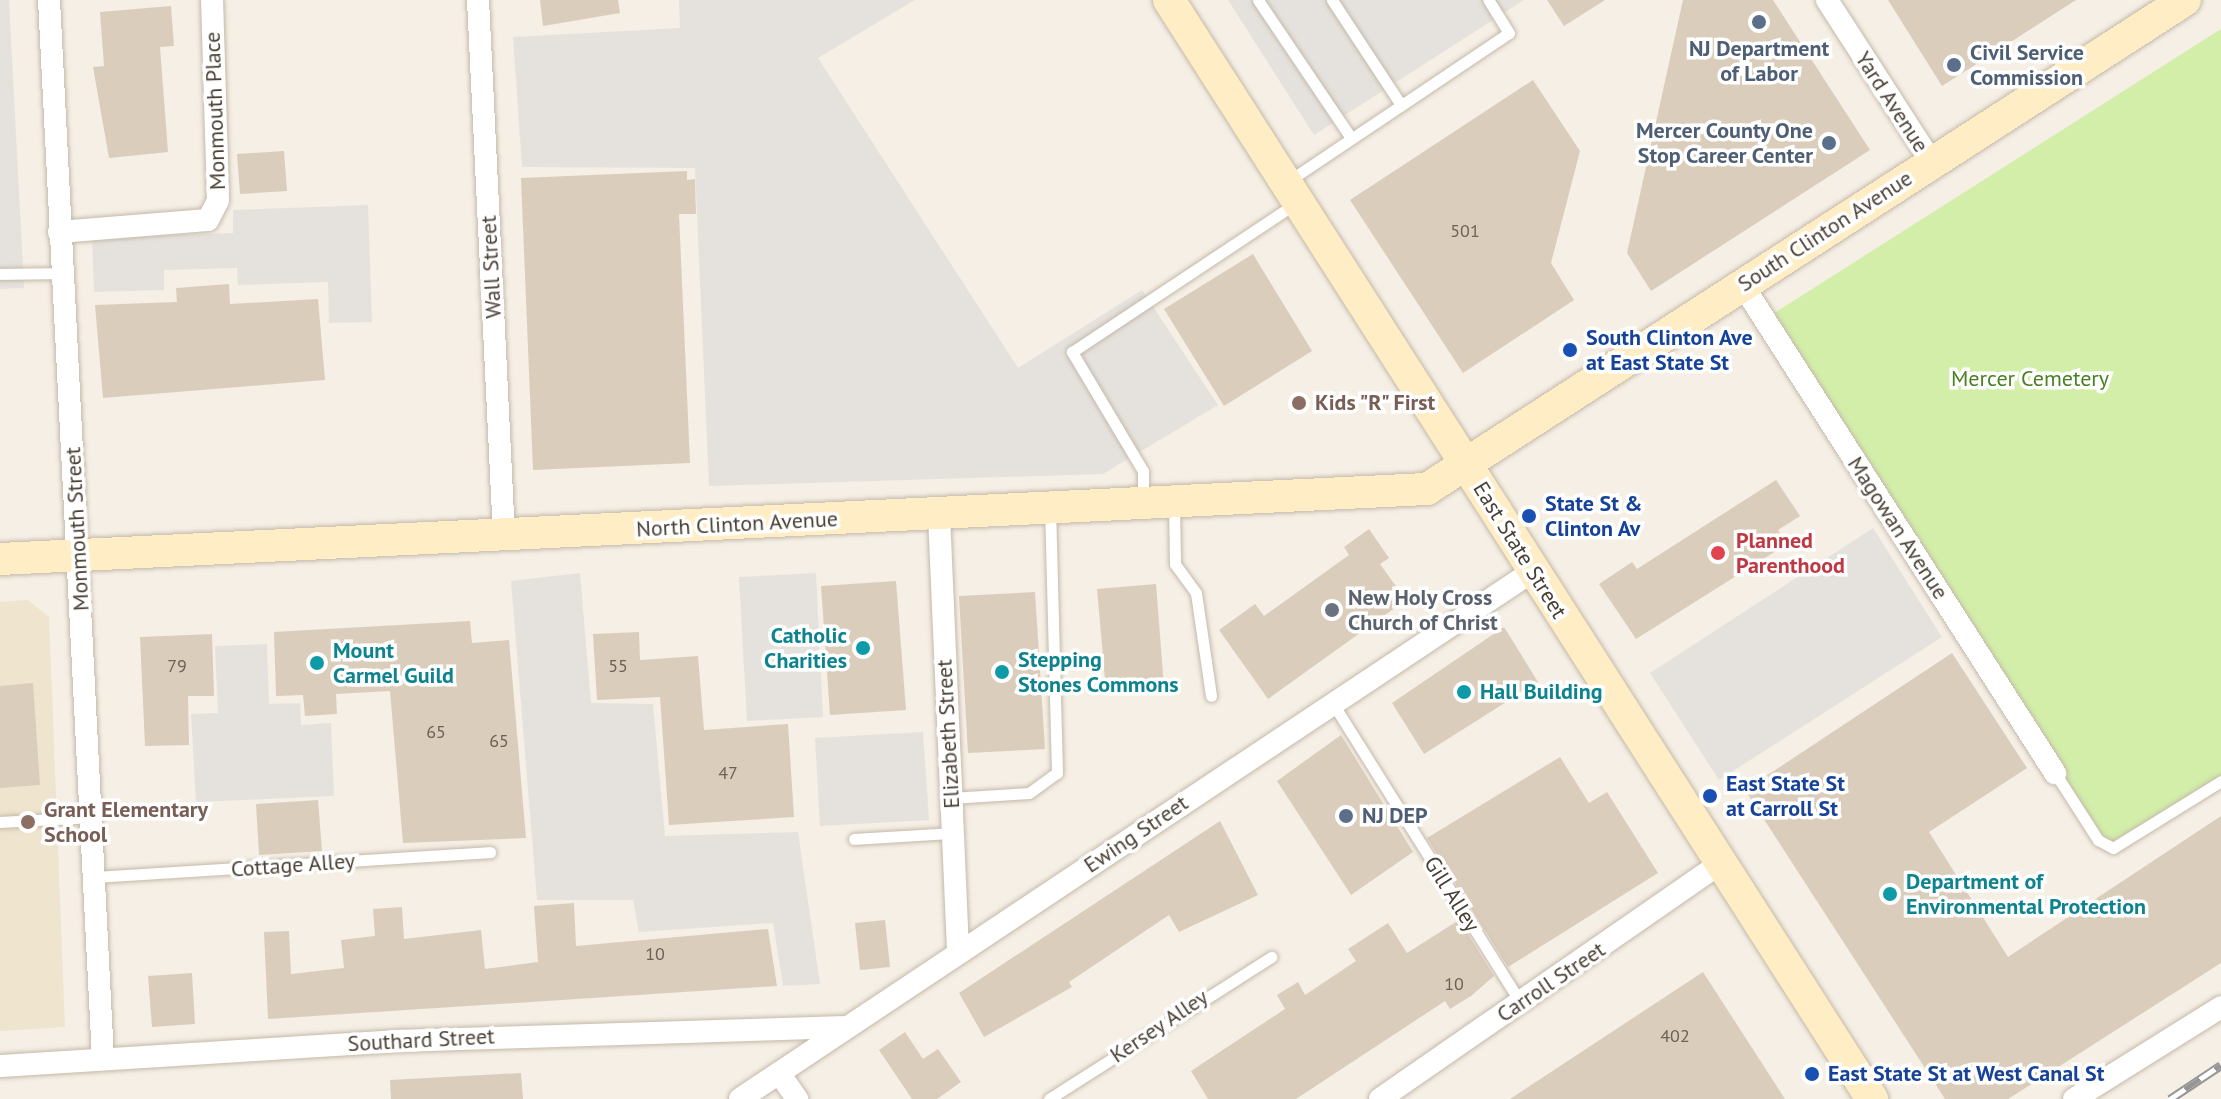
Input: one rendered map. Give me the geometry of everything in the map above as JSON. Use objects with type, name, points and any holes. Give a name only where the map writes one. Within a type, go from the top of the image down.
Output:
[{"type":"street","name":"Monmouth Street","points":[[49,0],[103,1059]]},
{"type":"street","name":"Monmouth Place","points":[[59,232],[208,220],[218,200],[212,0]]},
{"type":"street","name":"Wall Street","points":[[478,0],[504,535]]},
{"type":"street","name":"East State Street","points":[[1169,0],[1872,1099]]},
{"type":"street","name":"Yard Avenue","points":[[1827,0],[1932,163]]},
{"type":"street","name":"South Clinton Avenue","points":[[1466,463],[2185,0]]},
{"type":"street","name":"Magowan Avenue","points":[[1742,284],[2055,773]]},
{"type":"street","name":"North Clinton Avenue","points":[[0,559],[1427,489],[1466,463]]},
{"type":"street","name":"Elizabeth Street","points":[[939,515],[958,953]]},
{"type":"street","name":"Ewing Street","points":[[740,1099],[843,1027],[1533,571]]},
{"type":"street","name":"Carroll Street","points":[[1380,1099],[1721,863]]},
{"type":"street","points":[[2074,1099],[2221,1007]]},
{"type":"street","name":"Southard Street","points":[[0,1066],[710,1027],[843,1027]]},
{"type":"street","points":[[779,1073],[797,1099]]},
{"type":"lane","points":[[1258,0],[1351,138]]},
{"type":"lane","points":[[1332,0],[1401,105]]},
{"type":"lane","points":[[1211,696],[1196,593],[1175,564],[1158,504],[1143,471],[1072,352],[1292,192],[1351,138],[1509,33],[1488,0]]},
{"type":"lane","points":[[0,274],[61,273]]},
{"type":"lane","points":[[951,798],[1029,793],[1057,773],[1050,509]]},
{"type":"lane","name":"Gill Alley","points":[[1332,702],[1521,1003]]},
{"type":"lane","points":[[2055,773],[2098,840],[2113,848],[2221,781]]},
{"type":"lane","points":[[0,822],[92,817]]},
{"type":"lane","points":[[854,839],[953,833]]},
{"type":"lane","name":"Cottage Alley","points":[[96,877],[490,852]]},
{"type":"lane","name":"Kersey Alley","points":[[1049,1099],[1271,957]]},
{"type":"shaded area","points":[[0,0],[9,0],[24,288],[0,289]]},
{"type":"shaded area","points":[[679,0],[915,0],[818,58],[1018,368],[1142,290],[1218,405],[1103,474],[709,486],[695,168],[522,167],[513,37],[680,28]]},
{"type":"shaded area","points":[[1228,0],[1524,0],[1314,135]]},
{"type":"shaded area","points":[[368,205],[372,322],[329,323],[328,282],[238,285],[237,268],[164,270],[164,290],[94,292],[92,238],[233,233],[233,210]]},
{"type":"shaded area","points":[[1873,528],[1942,637],[1719,780],[1650,673]]},
{"type":"shaded area","points":[[580,573],[591,703],[653,704],[665,836],[798,832],[820,984],[783,986],[773,923],[639,932],[633,900],[537,900],[511,581]]},
{"type":"shaded area","points":[[816,573],[823,717],[747,721],[739,577]]},
{"type":"shaded area","name":"Grant Elementary School","points":[[28,600],[49,617],[65,1027],[0,1031],[0,602]]},
{"type":"shaded area","points":[[267,644],[269,704],[300,703],[301,725],[331,723],[334,796],[196,802],[191,714],[218,713],[215,646]]},
{"type":"shaded area","points":[[923,732],[929,820],[820,826],[815,738]]},
{"type":"green space","name":"Mercer Cemetery","points":[[2221,29],[2221,781],[2105,846],[1765,319]]},
{"type":"building","points":[[540,0],[618,0],[620,13],[543,26]]},
{"type":"building","points":[[1547,0],[1605,0],[1564,26]]},
{"type":"building","points":[[1683,0],[1773,0],[1870,150],[1651,291],[1627,253]]},
{"type":"building","points":[[1888,0],[2076,0],[1942,86]]},
{"type":"building","points":[[171,6],[174,46],[160,47],[168,152],[109,158],[93,67],[104,66],[100,12]]},
{"type":"building","points":[[1533,80],[1580,151],[1551,263],[1574,300],[1463,373],[1350,200]]},
{"type":"building","points":[[284,151],[287,191],[240,194],[237,154]]},
{"type":"building","points":[[687,171],[687,180],[695,179],[696,214],[679,214],[690,463],[533,470],[521,178]]},
{"type":"building","points":[[1253,254],[1312,351],[1224,406],[1164,309]]},
{"type":"building","points":[[229,284],[230,304],[318,299],[325,380],[103,398],[95,305],[177,302],[176,288]]},
{"type":"building","name":"Planned Parenthood","points":[[1776,480],[1800,516],[1778,530],[1787,544],[1636,639],[1599,584],[1632,562],[1637,569]]},
{"type":"building","name":"New Holy Cross Church of Christ","points":[[1369,529],[1389,558],[1380,564],[1406,600],[1268,699],[1219,630],[1255,604],[1264,616],[1349,555],[1344,547]]},
{"type":"building","name":"Catholic Charities","points":[[896,581],[906,710],[830,715],[821,586]]},
{"type":"building","points":[[1156,584],[1164,687],[1106,691],[1097,589]]},
{"type":"building","name":"Stepping Stones Commons","points":[[1035,592],[1045,749],[968,753],[959,596]]},
{"type":"building","points":[[470,621],[472,643],[509,640],[526,838],[403,843],[390,691],[336,694],[337,714],[305,716],[303,695],[276,696],[274,632]]},
{"type":"building","name":"Hall Building","points":[[1504,627],[1538,682],[1424,754],[1392,703]]},
{"type":"building","points":[[639,632],[640,660],[698,656],[704,730],[788,724],[794,817],[669,825],[660,697],[597,700],[593,634]]},
{"type":"building","points":[[212,634],[214,696],[188,696],[189,745],[145,746],[140,637]]},
{"type":"building","name":"Department of Environmental Protection","points":[[1952,653],[2027,768],[1929,832],[2008,957],[2221,816],[2221,963],[2008,1099],[1945,1099],[1745,790]]},
{"type":"building","points":[[33,683],[40,785],[0,788],[0,686]]},
{"type":"building","name":"NJ DEP","points":[[1341,735],[1413,852],[1351,895],[1277,781]]},
{"type":"building","points":[[1560,757],[1589,803],[1607,792],[1658,873],[1508,967],[1427,838]]},
{"type":"building","points":[[318,800],[322,851],[259,855],[256,804]]},
{"type":"building","points":[[1220,821],[1258,895],[1179,932],[1169,915],[1069,982],[1072,987],[984,1037],[959,993]]},
{"type":"building","points":[[574,903],[576,946],[768,929],[777,986],[268,1019],[264,932],[289,931],[291,974],[344,968],[341,940],[375,936],[373,909],[402,907],[404,939],[481,930],[485,969],[538,962],[534,906]]},
{"type":"building","points":[[885,920],[890,967],[860,970],[855,923]]},
{"type":"building","points":[[1459,920],[1494,976],[1471,996],[1450,1009],[1445,1001],[1296,1099],[1208,1099],[1191,1071],[1285,1009],[1277,995],[1298,982],[1305,995],[1356,961],[1348,949],[1388,923],[1407,953]]},
{"type":"building","points":[[1703,972],[1785,1099],[1510,1099]]},
{"type":"building","points":[[192,973],[195,1024],[152,1027],[148,976]]},
{"type":"building","points":[[905,1032],[923,1059],[938,1049],[961,1082],[937,1099],[912,1099],[879,1050]]},
{"type":"building","points":[[521,1073],[523,1099],[391,1099],[390,1080]]},
{"type":"railway","points":[[2170,1099],[2221,1065]]},
{"type":"place","name":"NJ Department of Labor","points":[[1759,22]]},
{"type":"place","name":"Civil Service Commission","points":[[1954,65]]},
{"type":"place","name":"Mercer County One Stop Career Center","points":[[1829,143]]},
{"type":"place","name":"South Clinton Ave at East State St","points":[[1570,350]]},
{"type":"place","name":"Kids \"R\" First","points":[[1299,403]]},
{"type":"place","name":"State St & Clinton Av","points":[[1529,516]]},
{"type":"place","name":"Planned Parenthood","points":[[1718,553]]},
{"type":"place","name":"New Holy Cross Church of Christ","points":[[1332,610]]},
{"type":"place","name":"Catholic Charities","points":[[863,648]]},
{"type":"place","name":"Mount Carmel Guild","points":[[317,663]]},
{"type":"place","name":"Stepping Stones Commons","points":[[1002,672]]},
{"type":"place","name":"Hall Building","points":[[1464,692]]},
{"type":"place","name":"East State St at Carroll St","points":[[1710,796]]},
{"type":"place","name":"NJ DEP","points":[[1346,816]]},
{"type":"place","name":"Grant Elementary School","points":[[28,822]]},
{"type":"place","name":"Department of Environmental Protection","points":[[1890,894]]},
{"type":"place","name":"East State St at West Canal St","points":[[1812,1074]]}]
